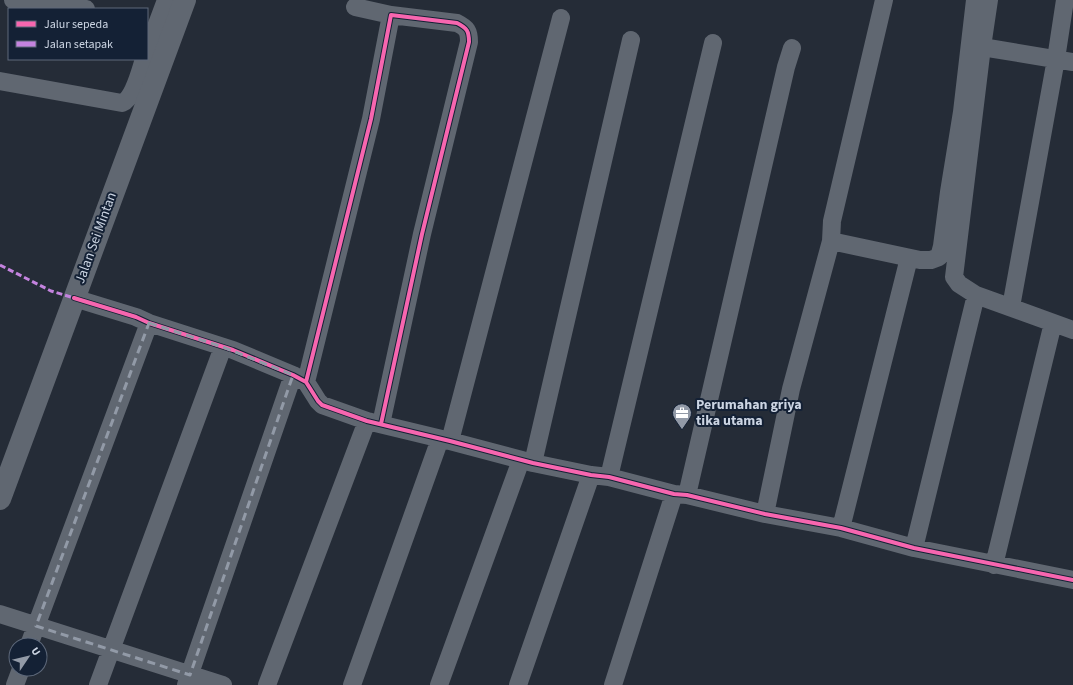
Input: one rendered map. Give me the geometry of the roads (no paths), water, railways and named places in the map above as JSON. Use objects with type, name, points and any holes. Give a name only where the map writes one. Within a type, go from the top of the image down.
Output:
[{"type":"street","points":[[13,0],[78,8]]},
{"type":"street","points":[[148,49],[160,20],[166,0]]},
{"type":"street","name":"Jalan Sei Mintan","points":[[148,59],[160,20],[185,0]]},
{"type":"street","points":[[765,514],[791,389],[831,241],[832,221],[884,0]]},
{"type":"street","points":[[831,241],[909,258],[931,260],[939,257],[942,246],[962,112],[975,0]]},
{"type":"street","points":[[989,0],[954,277],[959,284],[976,295],[1073,330]]},
{"type":"street","points":[[1011,307],[1065,61],[1065,0]]},
{"type":"street","points":[[267,685],[374,423],[469,42],[469,34],[466,28],[457,23],[392,15],[355,7]]},
{"type":"street","points":[[188,680],[299,378],[371,119],[392,15]]},
{"type":"street","points":[[352,685],[445,440],[561,18]]},
{"type":"street","points":[[439,685],[527,461],[631,40]]},
{"type":"street","points":[[609,478],[713,43]]},
{"type":"street","points":[[982,47],[1065,61]]},
{"type":"street","points":[[613,685],[680,495],[786,67],[792,48]]},
{"type":"street","points":[[0,80],[122,103],[126,102],[133,91],[144,60]]},
{"type":"street","name":"Jalan Sei Mintan","points":[[0,499],[74,298],[148,60]]},
{"type":"street","points":[[841,528],[909,258]]},
{"type":"street","points":[[914,548],[976,295]]},
{"type":"street","points":[[74,298],[136,317],[149,323],[223,347],[299,378],[322,405],[374,423],[527,461],[609,478],[765,514],[841,528],[914,548],[994,565],[1073,579]]},
{"type":"street","points":[[32,637],[149,323]]},
{"type":"street","points":[[994,565],[1053,323]]},
{"type":"street","points":[[98,685],[110,649],[223,347]]},
{"type":"street","points":[[518,685],[591,475]]},
{"type":"street","points":[[0,614],[110,649],[188,680],[223,685]]},
{"type":"place","name":"Perumahan griya tika utama","points":[[682,430]]}]
